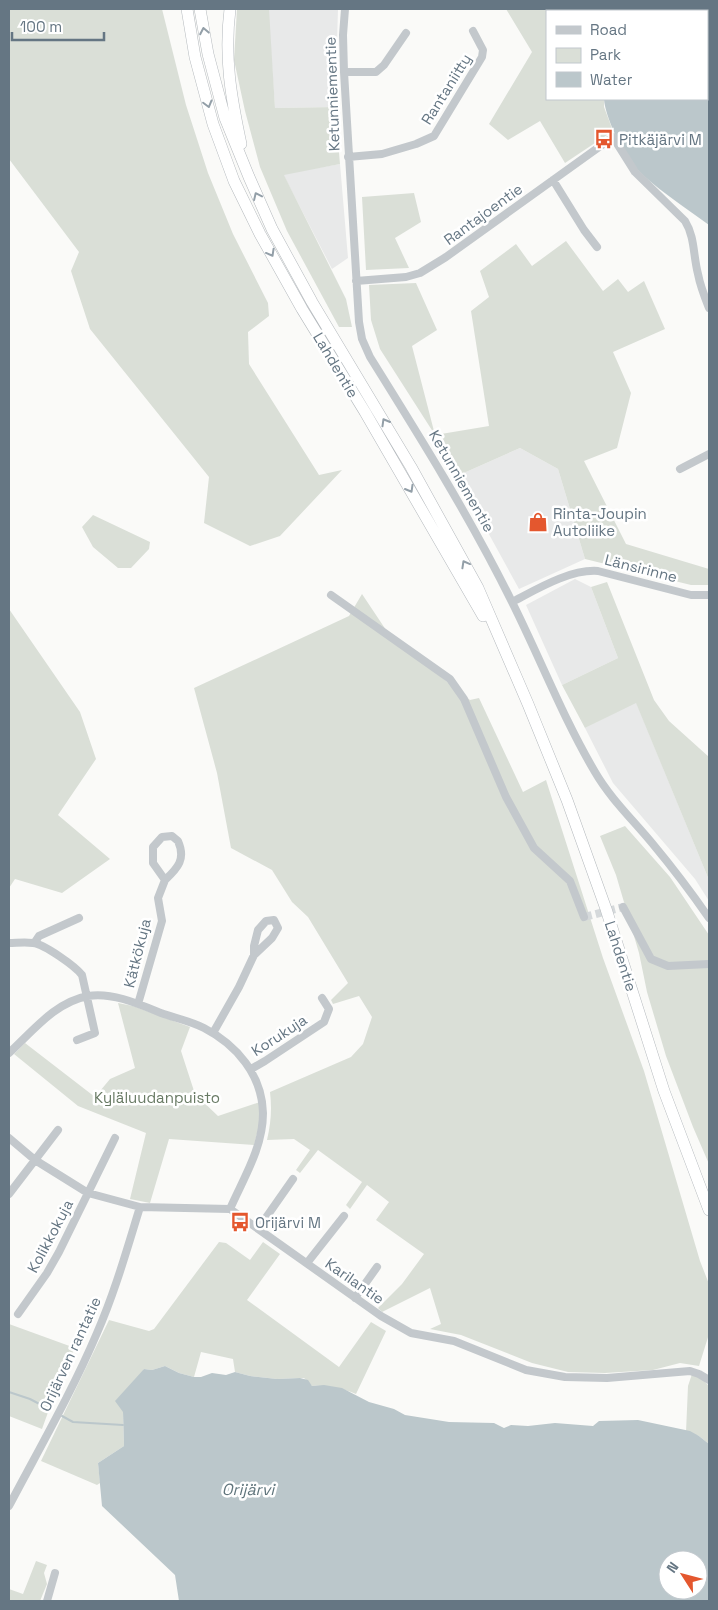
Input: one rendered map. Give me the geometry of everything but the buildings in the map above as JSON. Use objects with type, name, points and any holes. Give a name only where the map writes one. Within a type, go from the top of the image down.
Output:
[{"type":"highway","points":[[181,9],[195,57]]},
{"type":"highway","name":"Lahdentie","points":[[187,9],[195,57],[213,124],[234,181],[260,234],[302,309],[365,412],[465,585],[528,704]]},
{"type":"highway","name":"Lahdentie","points":[[200,9],[208,54],[225,118],[272,229],[312,302],[412,467],[478,588],[528,704],[567,800],[603,900],[664,1090],[709,1210]]},
{"type":"highway","points":[[230,9],[227,33],[229,79],[249,178]]},
{"type":"street","name":"Ketunniementie","points":[[345,9],[343,35],[348,157],[359,322],[362,339],[370,357],[442,472],[512,602],[595,773],[607,790],[668,862],[709,918]]},
{"type":"street","name":"Rantaniitty","points":[[348,157],[382,154],[416,144],[434,136],[482,57],[483,50],[473,31]]},
{"type":"street","points":[[344,72],[376,72],[384,65],[406,33]]},
{"type":"street","name":"Rantajoentie","points":[[356,281],[420,274],[613,137],[635,172],[685,220],[690,228],[698,274],[709,306]]},
{"type":"street","points":[[553,180],[584,230],[598,248]]},
{"type":"street","points":[[680,469],[709,454]]},
{"type":"street","name":"Länsirinne","points":[[512,602],[573,573],[589,571],[598,571],[691,595],[709,595]]},
{"type":"street","points":[[331,595],[450,679],[464,699],[506,798],[534,848],[570,881],[584,918]]},
{"type":"street","name":"Kätkökuja","points":[[138,1004],[162,921],[158,898],[165,880],[177,869],[182,857],[178,841],[172,836],[162,837],[153,847],[153,863],[165,880]]},
{"type":"street","points":[[623,907],[651,959],[668,966],[709,964]]},
{"type":"street","points":[[34,942],[39,936],[79,918]]},
{"type":"street","points":[[9,944],[34,942],[61,957],[77,968],[82,975],[94,1033],[77,1040]]},
{"type":"street","points":[[213,1033],[239,987],[254,955]]},
{"type":"street","points":[[9,1053],[37,1025],[66,1004],[87,996],[112,997],[138,1004],[202,1027],[213,1033],[238,1053],[251,1068],[260,1090],[263,1113],[261,1131],[245,1179],[230,1210],[140,1207],[88,1193],[35,1160],[9,1138]]},
{"type":"street","name":"Korukuja","points":[[251,1068],[265,1061],[324,1022],[328,1009],[322,998]]},
{"type":"street","points":[[9,1194],[58,1130]]},
{"type":"street","name":"Kolikkokuja","points":[[18,1314],[60,1252],[115,1138]]},
{"type":"street","points":[[258,1229],[293,1179]]},
{"type":"street","name":"Orijärven rantatie","points":[[9,1506],[98,1332],[115,1289],[140,1207]]},
{"type":"street","name":"Karilantie","points":[[230,1210],[355,1298],[411,1333],[454,1341],[526,1370],[565,1376],[607,1378],[690,1371],[709,1380]]},
{"type":"street","points":[[306,1263],[344,1216]]},
{"type":"street","points":[[355,1298],[377,1268]]},
{"type":"street","points":[[47,1601],[55,1574]]},
{"type":"shaded area","points":[[268,9],[338,9],[335,107],[275,108]]},
{"type":"shaded area","points":[[340,164],[348,258],[332,269],[283,174]]},
{"type":"shaded area","points":[[520,448],[558,469],[585,559],[519,589],[457,476]]},
{"type":"shaded area","points":[[575,579],[591,587],[618,658],[562,685],[526,605]]},
{"type":"shaded area","points":[[636,702],[709,880],[709,901],[695,879],[613,783],[585,728]]},
{"type":"green space","points":[[162,9],[186,105],[208,173],[233,234],[268,303],[269,316],[248,332],[249,364],[319,475],[342,470],[280,536],[250,546],[204,523],[209,477],[90,329],[71,271],[79,252],[9,159],[9,10]]},
{"type":"green space","points":[[237,9],[269,9],[275,108],[335,107],[340,164],[284,175],[346,299],[352,327],[339,327],[287,231],[260,167],[234,60]]},
{"type":"green space","points":[[506,9],[582,9],[546,10],[546,100],[604,100],[604,107],[613,131],[565,163],[540,121],[508,140],[489,124],[532,52]]},
{"type":"green space","points":[[414,193],[421,222],[395,238],[409,268],[366,270],[362,197]]},
{"type":"green space","points":[[566,241],[603,291],[618,279],[628,292],[644,281],[665,329],[613,352],[631,393],[617,448],[584,461],[626,544],[709,569],[709,585],[691,585],[585,559],[558,469],[520,448],[457,476],[435,435],[489,426],[471,311],[489,297],[480,271],[516,244],[532,266]]},
{"type":"green space","points":[[416,283],[437,330],[412,346],[435,435],[380,349],[371,320],[369,285]]},
{"type":"green space","points":[[93,515],[150,542],[149,549],[131,568],[118,568],[93,547],[82,527]]},
{"type":"green space","points":[[607,582],[654,700],[669,721],[709,757],[709,880],[636,703],[585,728],[562,685],[618,658],[591,587]]},
{"type":"green space","points":[[362,594],[390,636],[470,700],[479,698],[523,792],[546,780],[603,958],[644,1071],[700,1261],[709,1284],[709,1334],[699,1366],[680,1363],[653,1370],[605,1373],[568,1372],[532,1363],[461,1335],[430,1329],[441,1324],[430,1288],[382,1312],[378,1308],[402,1284],[424,1254],[376,1220],[389,1202],[367,1185],[350,1209],[346,1205],[362,1182],[318,1150],[300,1173],[296,1170],[310,1150],[294,1139],[267,1140],[271,1116],[270,1092],[351,1057],[363,1044],[372,1017],[359,996],[333,1004],[331,1000],[348,983],[308,917],[292,902],[272,870],[231,848],[217,773],[194,688],[349,616]]},
{"type":"green space","points":[[9,609],[80,712],[96,759],[58,815],[110,859],[62,893],[15,879],[9,888]]},
{"type":"green space","points":[[625,826],[670,877],[709,935],[709,1164],[666,1056],[616,875],[600,836]]},
{"type":"green space","name":"Kyläluudanpuisto","points":[[118,1003],[133,1006],[190,1027],[181,1051],[195,1094],[218,1116],[260,1102],[259,1126],[254,1145],[169,1139],[150,1203],[130,1199],[146,1133],[78,1106],[14,1054],[25,1043],[95,1097],[110,1079],[135,1068]]},
{"type":"green space","points":[[219,1242],[226,1243],[250,1260],[263,1242],[280,1254],[247,1300],[339,1367],[371,1322],[386,1331],[356,1394],[334,1387],[312,1386],[304,1378],[277,1379],[235,1372],[233,1359],[201,1352],[194,1377],[179,1373],[165,1366],[152,1370],[144,1369],[123,1412],[124,1446],[98,1463],[100,1483],[97,1485],[41,1461],[109,1320],[149,1331],[154,1329]]},
{"type":"green space","points":[[9,1324],[75,1348],[56,1390],[42,1429],[9,1416]]},
{"type":"green space","points":[[692,1374],[700,1377],[709,1386],[709,1444],[699,1436],[686,1432],[688,1386]]},
{"type":"green space","points":[[36,1561],[47,1565],[44,1573],[47,1584],[40,1601],[9,1601],[9,1589],[23,1594]]},
{"type":"water","points":[[709,9],[709,225],[660,189],[633,165],[615,134],[607,115],[604,100],[708,100],[708,10],[582,10]]},
{"type":"water","name":"Orijärvi","points":[[165,1366],[179,1373],[194,1377],[201,1377],[212,1373],[226,1375],[235,1372],[277,1379],[300,1378],[308,1380],[312,1386],[324,1385],[342,1388],[369,1402],[394,1409],[405,1415],[449,1422],[494,1423],[504,1428],[511,1425],[528,1426],[555,1423],[593,1426],[599,1421],[638,1420],[690,1431],[709,1444],[709,1601],[179,1601],[175,1575],[102,1506],[98,1463],[124,1446],[123,1412],[115,1401],[144,1369],[152,1370]]},
{"type":"waterway","points":[[9,1392],[30,1399],[47,1408]]},
{"type":"waterway","points":[[62,1416],[73,1422],[123,1425]]},
{"type":"tunnel","points":[[584,917],[623,907]]},
{"type":"place","name":"Pitkäjärvi M","points":[[604,139]]},
{"type":"place","name":"Rinta-Joupin Autoliike","points":[[538,522]]},
{"type":"place","name":"Orijärvi M","points":[[240,1222]]}]
